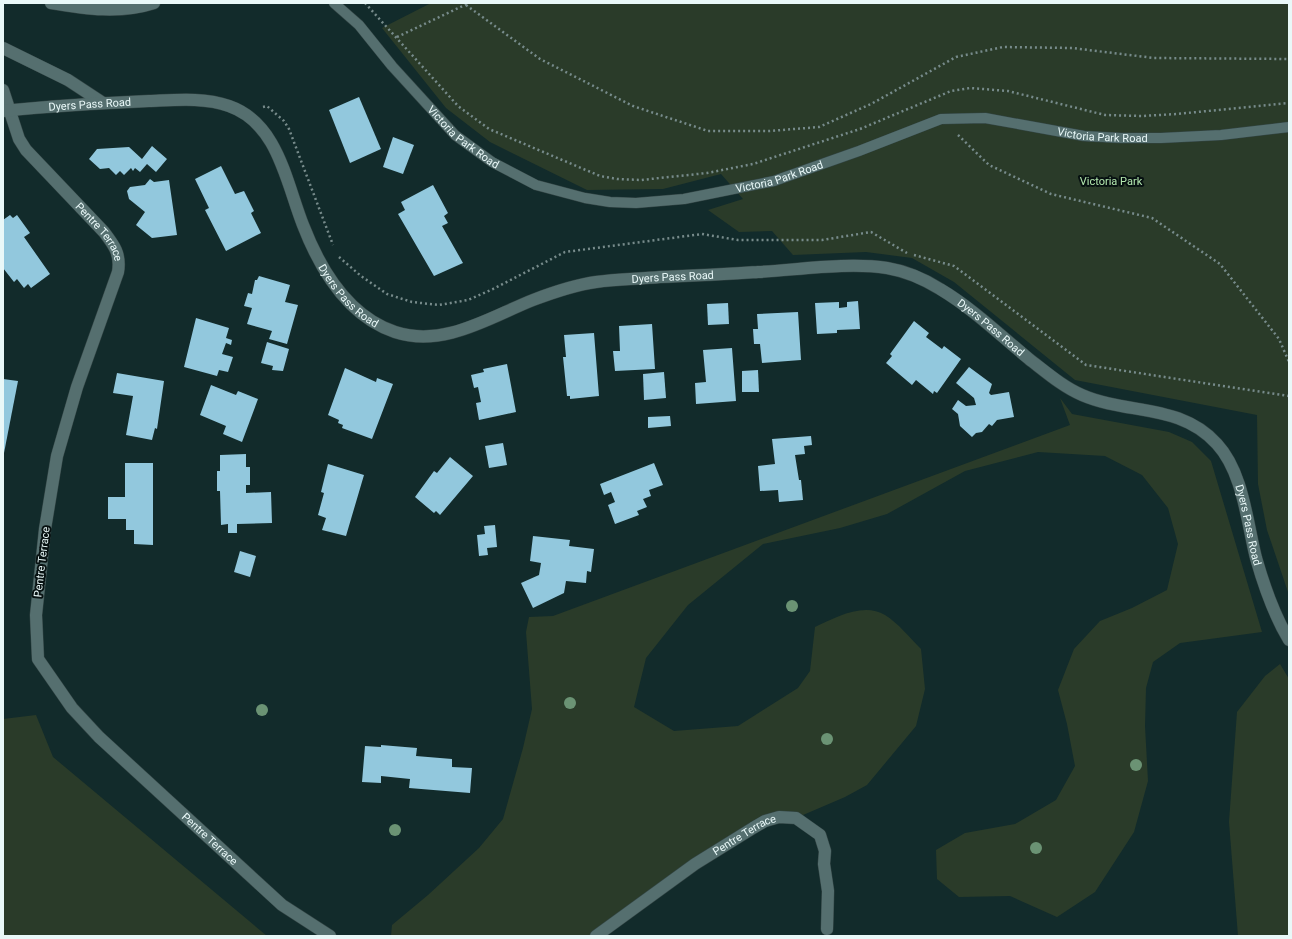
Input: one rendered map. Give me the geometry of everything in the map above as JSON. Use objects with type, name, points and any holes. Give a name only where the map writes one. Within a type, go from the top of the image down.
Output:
[{"type":"street","points":[[51,3],[101,10],[128,9],[154,3]]},
{"type":"street","points":[[3,48],[68,80],[103,103]]},
{"type":"street","name":"Pentre Terrace","points":[[3,90],[6,111],[19,139],[26,150],[104,232],[113,243],[119,258],[118,272],[77,387],[57,456],[45,529],[36,615],[38,659],[72,708],[99,737],[282,905],[330,936]]},
{"type":"street","name":"Dyers Pass Road","points":[[6,111],[103,103],[204,100],[225,104],[245,112],[257,123],[270,140],[316,254],[337,289],[351,305],[366,317],[384,328],[404,335],[434,336],[454,332],[561,290],[612,280],[842,267],[886,268],[920,278],[965,305],[1043,370],[1070,389],[1102,402],[1156,411],[1173,416],[1198,428],[1216,443],[1225,454],[1237,478],[1262,575],[1271,603],[1289,640]]},
{"type":"street","name":"Pentre Terrace","points":[[596,936],[695,864],[765,821],[779,818],[796,818],[808,825],[820,835],[825,851],[824,864],[828,892],[827,929]]},
{"type":"lane","name":"Victoria Park Road","points":[[334,3],[359,25],[392,66],[455,135],[492,162],[536,185],[585,198],[610,202],[636,203],[684,200],[774,181],[859,151],[941,119],[985,118],[1084,136],[1121,138],[1221,135],[1289,127]]},
{"type":"path","points":[[365,3],[458,106],[489,129],[600,176],[617,179],[641,180],[707,173],[753,164],[860,130],[951,91],[970,88],[1008,91],[1105,115],[1142,116],[1289,103]]},
{"type":"path","points":[[397,38],[467,4],[540,59],[633,106],[708,131],[770,132],[819,127],[870,104],[956,57],[1003,47],[1072,48],[1154,58],[1289,59]]},
{"type":"path","points":[[933,99],[941,119],[989,165],[1051,194],[1152,218],[1220,264],[1279,339],[1289,362]]},
{"type":"green space","name":"Victoria Park","points":[[431,3],[1289,3],[1289,595],[1267,530],[1258,484],[1257,415],[1075,380],[954,282],[912,258],[866,252],[793,255],[772,231],[739,232],[708,210],[743,199],[721,174],[663,189],[587,190],[490,142],[446,108],[382,28]]},
{"type":"green space","points":[[1060,398],[1072,414],[1169,432],[1192,442],[1211,461],[1262,632],[1180,643],[1153,662],[1146,688],[1145,726],[1148,781],[1134,832],[1095,892],[1057,917],[1010,896],[959,897],[937,879],[936,850],[965,833],[1015,824],[1056,800],[1075,766],[1067,724],[1058,690],[1074,649],[1100,621],[1132,608],[1167,590],[1178,544],[1168,508],[1142,475],[1105,456],[1038,452],[965,471],[887,514],[840,528],[763,544],[688,605],[646,658],[634,707],[674,731],[738,726],[798,688],[810,671],[815,627],[840,616],[858,611],[876,611],[885,615],[899,626],[921,649],[925,689],[916,726],[867,785],[845,797],[796,818],[765,821],[596,936],[391,936],[392,925],[428,895],[479,848],[503,819],[523,748],[532,709],[526,632],[529,617],[553,616],[1070,425]]},
{"type":"green space","points":[[1280,664],[1289,679],[1289,936],[1238,936],[1229,822],[1237,712],[1265,676]]},
{"type":"green space","points":[[36,715],[53,757],[267,936],[3,936],[3,719]]},
{"type":"building","points":[[359,97],[381,149],[350,163],[329,110]]},
{"type":"building","points":[[393,137],[414,145],[403,174],[383,167]]},
{"type":"building","points":[[152,146],[167,159],[156,172],[147,164],[140,172],[135,168],[133,171],[131,168],[124,175],[120,171],[116,175],[109,168],[100,169],[89,159],[97,149],[129,147],[142,159]]},
{"type":"building","points":[[221,166],[235,194],[244,191],[254,211],[251,213],[261,233],[226,251],[205,210],[209,208],[195,179]]},
{"type":"building","points":[[150,179],[154,182],[169,180],[177,235],[152,238],[136,225],[145,212],[129,199],[127,191],[130,187],[145,185]]},
{"type":"building","points":[[433,185],[448,213],[444,216],[448,223],[442,226],[463,263],[434,276],[398,214],[405,210],[401,202]]},
{"type":"building","points":[[10,215],[13,218],[17,215],[30,233],[24,237],[50,274],[31,288],[28,284],[24,288],[17,279],[14,282],[3,268],[3,220]]},
{"type":"building","points":[[259,276],[290,285],[285,302],[298,305],[287,344],[269,339],[272,331],[247,324],[252,308],[244,306],[248,293],[252,294],[255,280],[257,280]]},
{"type":"building","points":[[858,301],[860,329],[837,330],[837,333],[817,334],[815,303],[839,302],[839,308],[847,307],[847,302]]},
{"type":"building","points":[[728,303],[729,324],[708,325],[707,304]]},
{"type":"building","points":[[798,312],[801,360],[762,363],[760,344],[754,344],[753,329],[758,329],[757,314]]},
{"type":"building","points":[[196,318],[229,328],[226,338],[232,340],[231,345],[226,343],[222,354],[233,357],[228,372],[219,370],[217,376],[184,367]]},
{"type":"building","points":[[914,321],[929,333],[926,337],[942,349],[944,346],[961,359],[937,393],[934,391],[933,394],[916,380],[912,385],[886,363],[892,356],[890,354]]},
{"type":"building","points":[[652,324],[655,369],[615,371],[613,351],[620,351],[619,326]]},
{"type":"building","points":[[594,333],[599,396],[570,399],[570,396],[567,396],[563,357],[566,357],[564,335]]},
{"type":"building","points":[[267,342],[289,349],[283,371],[272,370],[273,366],[261,363]]},
{"type":"building","points":[[732,348],[736,401],[696,404],[695,383],[706,382],[703,350]]},
{"type":"building","points":[[507,364],[516,412],[479,420],[476,403],[481,402],[478,387],[474,388],[471,375],[484,372],[483,369]]},
{"type":"building","points":[[969,367],[992,384],[989,393],[991,395],[1009,392],[1014,417],[997,420],[992,426],[989,424],[982,432],[976,433],[972,437],[960,426],[958,414],[952,409],[958,400],[966,406],[976,405],[974,398],[956,383]]},
{"type":"building","points":[[345,368],[376,382],[377,378],[393,384],[372,439],[342,428],[343,425],[338,423],[339,420],[328,415]]},
{"type":"building","points":[[758,370],[759,392],[742,392],[742,371]]},
{"type":"building","points":[[664,372],[666,398],[644,400],[643,374]]},
{"type":"building","points":[[117,373],[164,381],[157,429],[155,428],[152,440],[126,435],[133,396],[113,393]]},
{"type":"building","points":[[3,379],[18,381],[4,453],[3,452]]},
{"type":"building","points":[[211,385],[236,395],[238,391],[258,399],[242,442],[223,434],[226,426],[200,415]]},
{"type":"building","points":[[670,416],[671,426],[648,428],[648,417]]},
{"type":"building","points":[[811,436],[812,445],[804,446],[805,454],[795,455],[799,480],[801,480],[803,500],[779,502],[778,490],[760,491],[758,466],[775,464],[772,439]]},
{"type":"building","points":[[503,443],[507,465],[489,468],[485,446]]},
{"type":"building","points":[[246,454],[246,467],[250,467],[250,485],[246,485],[246,493],[271,492],[272,523],[237,524],[237,533],[228,533],[228,524],[221,525],[220,491],[217,491],[217,471],[220,471],[220,455]]},
{"type":"building","points":[[450,457],[473,476],[440,515],[436,511],[434,513],[415,497],[434,471],[437,473]]},
{"type":"building","points":[[125,463],[153,463],[153,545],[134,544],[134,530],[126,530],[126,519],[108,519],[108,497],[125,497]]},
{"type":"building","points":[[654,463],[663,485],[649,490],[651,496],[643,499],[647,507],[637,511],[639,515],[615,524],[608,505],[615,502],[611,492],[604,495],[600,484]]},
{"type":"building","points":[[328,464],[364,475],[346,536],[322,530],[326,518],[318,515],[324,493],[321,492]]},
{"type":"building","points":[[495,525],[497,547],[487,548],[488,555],[479,556],[477,535],[485,534],[484,526]]},
{"type":"building","points":[[533,536],[570,540],[569,546],[594,549],[591,572],[587,571],[586,583],[566,581],[564,593],[533,608],[521,583],[539,575],[541,563],[530,561]]},
{"type":"building","points":[[240,551],[256,556],[250,577],[234,572]]},
{"type":"building","points":[[381,745],[417,748],[416,756],[452,759],[452,767],[472,768],[470,793],[409,788],[410,779],[381,776],[381,783],[362,782],[365,746],[381,747]]}]
